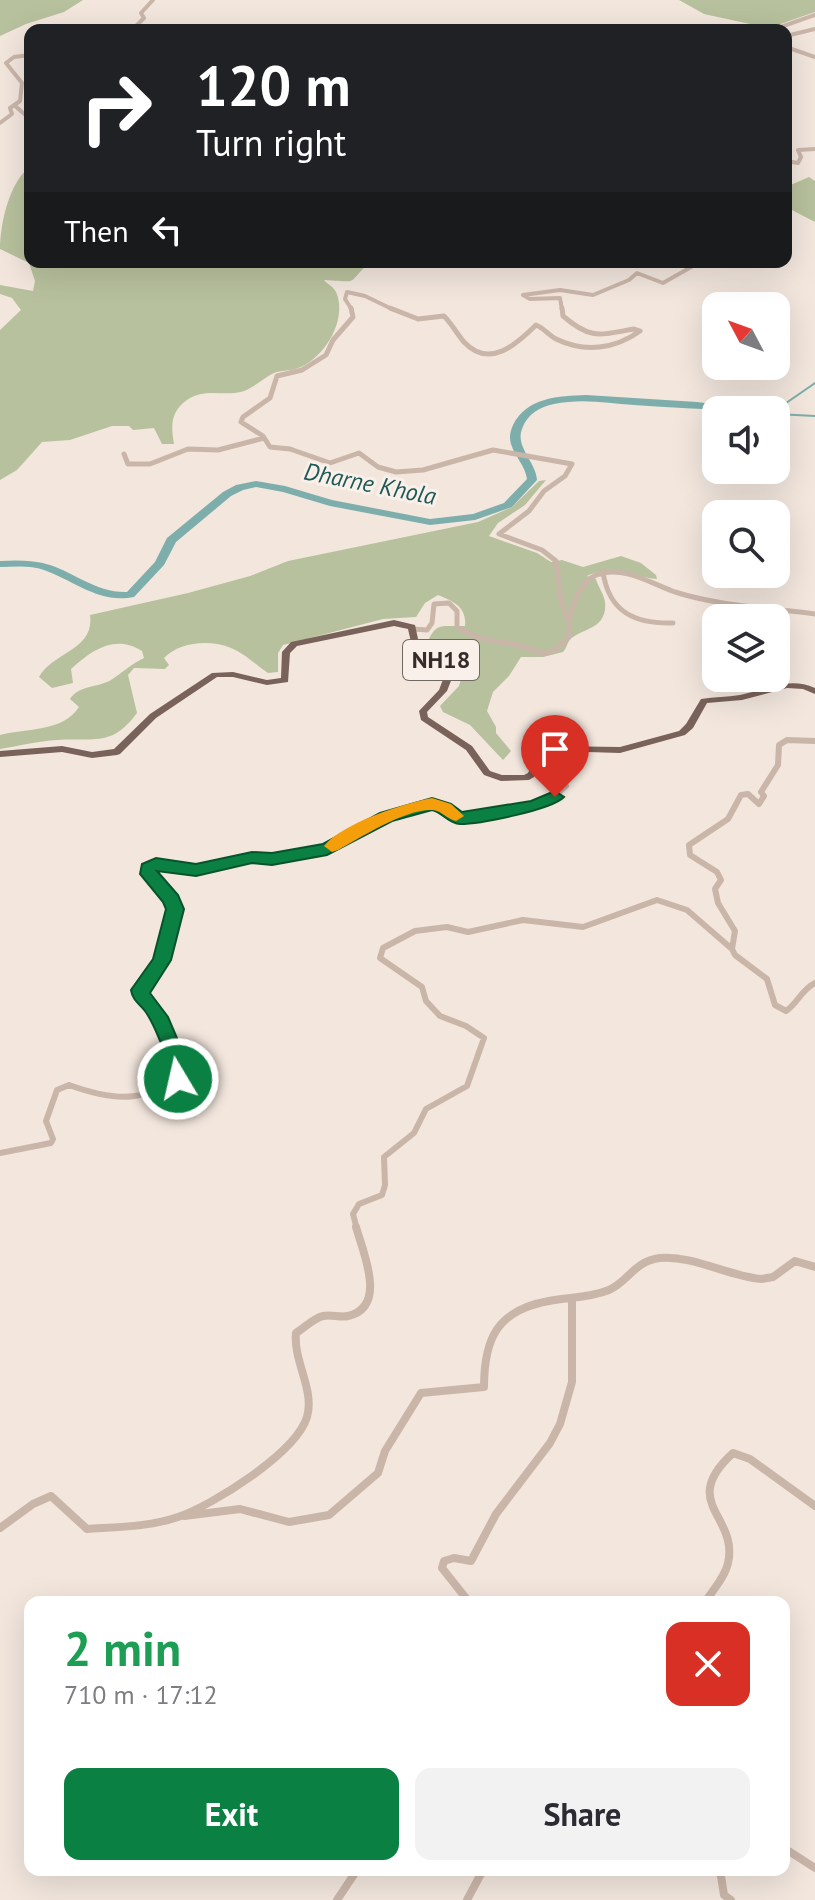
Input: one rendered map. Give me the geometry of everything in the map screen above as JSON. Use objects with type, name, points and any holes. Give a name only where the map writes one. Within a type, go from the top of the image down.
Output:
[{"type":"main road","name":"NH18","points":[[0,754],[62,749],[108,755],[124,748],[153,716],[215,675],[224,673],[263,683],[276,683],[285,680],[286,652],[294,644],[394,623],[413,629],[416,649],[452,668],[443,691],[423,711],[428,723],[469,748],[487,773],[501,778],[526,778],[536,769],[544,752],[554,748],[620,750],[682,733],[690,726],[704,701],[741,697],[787,684],[805,685],[815,691]]},
{"type":"street","points":[[138,24],[144,18],[141,13],[153,0]]},
{"type":"street","points":[[789,24],[815,15]]},
{"type":"street","points":[[792,35],[815,29]]},
{"type":"street","points":[[792,49],[815,57]]},
{"type":"street","points":[[0,123],[12,114],[10,108],[20,101],[22,83],[6,63],[14,57],[24,56]]},
{"type":"street","points":[[14,105],[24,114]]},
{"type":"street","points":[[792,162],[798,163],[801,157],[798,150],[815,149]]},
{"type":"street","points":[[413,629],[427,630],[432,623],[434,604],[449,603],[457,611],[457,627],[481,641],[516,644],[537,654],[559,649],[569,636],[556,561],[542,550],[499,534],[529,511],[544,491],[565,476],[572,464],[538,460],[505,450],[457,457],[407,474],[386,471],[359,453],[326,463],[290,449],[274,449],[264,438],[245,426],[243,417],[270,398],[277,376],[302,370],[326,355],[333,340],[353,317],[353,311],[345,299],[347,292],[375,298],[418,319],[444,316],[469,347],[484,356],[498,355],[514,346],[536,325],[541,326],[543,334],[552,340],[605,347],[640,331],[634,329],[596,336],[582,332],[563,316],[560,298],[530,299],[523,295],[560,290],[593,295],[629,280],[637,273],[663,283],[689,268]]},
{"type":"street","points":[[124,454],[128,464],[150,464],[188,449],[218,450],[264,438]]},
{"type":"street","points":[[568,620],[583,586],[592,576],[603,572],[637,576],[675,592],[705,599],[815,614]]},
{"type":"street","points":[[603,572],[617,609],[643,622],[673,623]]},
{"type":"street","points":[[732,949],[735,931],[718,903],[715,889],[721,880],[717,872],[690,855],[689,845],[706,839],[734,815],[741,795],[748,794],[759,804],[764,796],[761,792],[779,765],[779,745],[787,740],[815,741]]},
{"type":"street","points":[[0,1153],[51,1143],[53,1139],[46,1121],[57,1090],[69,1085],[103,1098],[124,1100],[162,1088],[190,1067],[174,1054],[161,1021],[150,1003],[141,996],[140,990],[161,960],[175,909],[171,899],[149,874],[148,868],[156,864],[196,870],[252,857],[272,859],[327,849],[386,817],[432,804],[445,808],[459,818],[535,806],[555,797],[566,786],[536,769]]},
{"type":"street","points":[[180,1516],[265,1464],[304,1427],[308,1414],[307,1397],[293,1344],[296,1333],[323,1316],[345,1320],[358,1314],[367,1302],[373,1283],[353,1214],[359,1204],[382,1195],[385,1185],[384,1157],[414,1133],[416,1117],[427,1106],[467,1086],[483,1049],[484,1038],[478,1032],[433,1014],[425,1003],[422,987],[380,958],[383,948],[415,931],[440,927],[468,932],[523,920],[583,927],[657,900],[687,910],[735,955],[767,979],[775,1005],[786,1011],[793,1006],[795,997],[804,988],[815,983]]},
{"type":"street","points":[[0,1528],[24,1510],[51,1496],[62,1502],[73,1518],[87,1529],[240,1509],[289,1522],[329,1515],[378,1473],[385,1451],[421,1393],[484,1387],[486,1346],[491,1333],[502,1320],[541,1303],[572,1302],[618,1286],[625,1275],[645,1262],[662,1257],[726,1271],[745,1279],[770,1278],[795,1261],[815,1267]]},
{"type":"street","points":[[464,1596],[442,1568],[444,1561],[454,1558],[471,1561],[496,1514],[550,1443],[560,1424],[572,1382],[572,1302]]},
{"type":"street","points":[[709,1596],[727,1568],[729,1557],[708,1493],[713,1471],[721,1462],[733,1453],[750,1459],[815,1506]]},
{"type":"street","points":[[790,1852],[815,1868]]},
{"type":"street","points":[[337,1900],[353,1876]]},
{"type":"street","points":[[467,1900],[480,1876]]},
{"type":"street","points":[[721,1876],[724,1895],[731,1900]]},
{"type":"green space","points":[[0,0],[83,0],[64,12],[24,24],[0,36]]},
{"type":"green space","points":[[679,0],[815,0],[815,12],[780,24],[750,24],[704,14]]},
{"type":"green space","points":[[23,174],[24,261],[0,249],[4,216],[11,193]]},
{"type":"green space","points":[[809,177],[815,181],[815,222],[792,210],[792,184]]},
{"type":"green space","points":[[31,268],[364,268],[352,280],[324,280],[336,292],[339,314],[332,336],[317,356],[298,368],[274,373],[245,391],[193,396],[177,409],[172,431],[174,444],[162,444],[154,428],[133,430],[129,426],[112,426],[70,440],[42,442],[17,470],[0,480],[0,330],[21,310],[12,298],[0,294],[0,285],[33,291],[35,281]]},
{"type":"green space","points":[[546,480],[525,505],[498,523],[489,536],[537,553],[551,562],[562,560],[583,567],[621,556],[641,563],[657,579],[614,571],[587,576],[596,579],[605,602],[605,611],[598,624],[569,641],[563,652],[543,657],[521,657],[509,676],[493,692],[487,711],[496,733],[511,751],[503,760],[470,725],[443,712],[440,706],[459,686],[463,672],[426,646],[436,629],[465,626],[465,619],[458,606],[438,595],[425,603],[416,617],[383,619],[283,645],[278,653],[278,672],[268,673],[241,653],[223,645],[186,645],[164,658],[169,665],[165,669],[134,668],[128,675],[137,713],[119,732],[101,738],[50,741],[0,749],[0,735],[44,728],[64,721],[79,707],[70,699],[74,694],[111,680],[144,658],[142,651],[132,646],[104,646],[71,669],[73,683],[52,688],[39,677],[86,636],[90,615],[188,593],[250,576],[288,561],[478,522],[512,507],[539,481]]},
{"type":"waterway","name":"Dharne Khola","points":[[790,400],[815,383]]},
{"type":"waterway","name":"Dharne Khola","points":[[0,564],[39,565],[98,592],[130,595],[160,563],[171,540],[240,487],[256,484],[285,489],[330,503],[430,522],[475,517],[508,505],[532,480],[515,437],[523,416],[535,407],[550,401],[586,398],[702,406]]},
{"type":"waterway","points":[[790,415],[815,416]]},
{"type":"slow traffic","points":[[332,846],[386,817],[412,808],[432,804],[456,816]]},
{"type":"route","points":[[178,1079],[190,1067],[174,1054],[161,1021],[150,1003],[141,996],[140,990],[161,960],[174,922],[175,909],[171,899],[149,874],[148,868],[156,864],[196,870],[252,857],[272,859],[327,849],[386,817],[432,804],[445,808],[459,818],[535,806],[555,797]]}]
